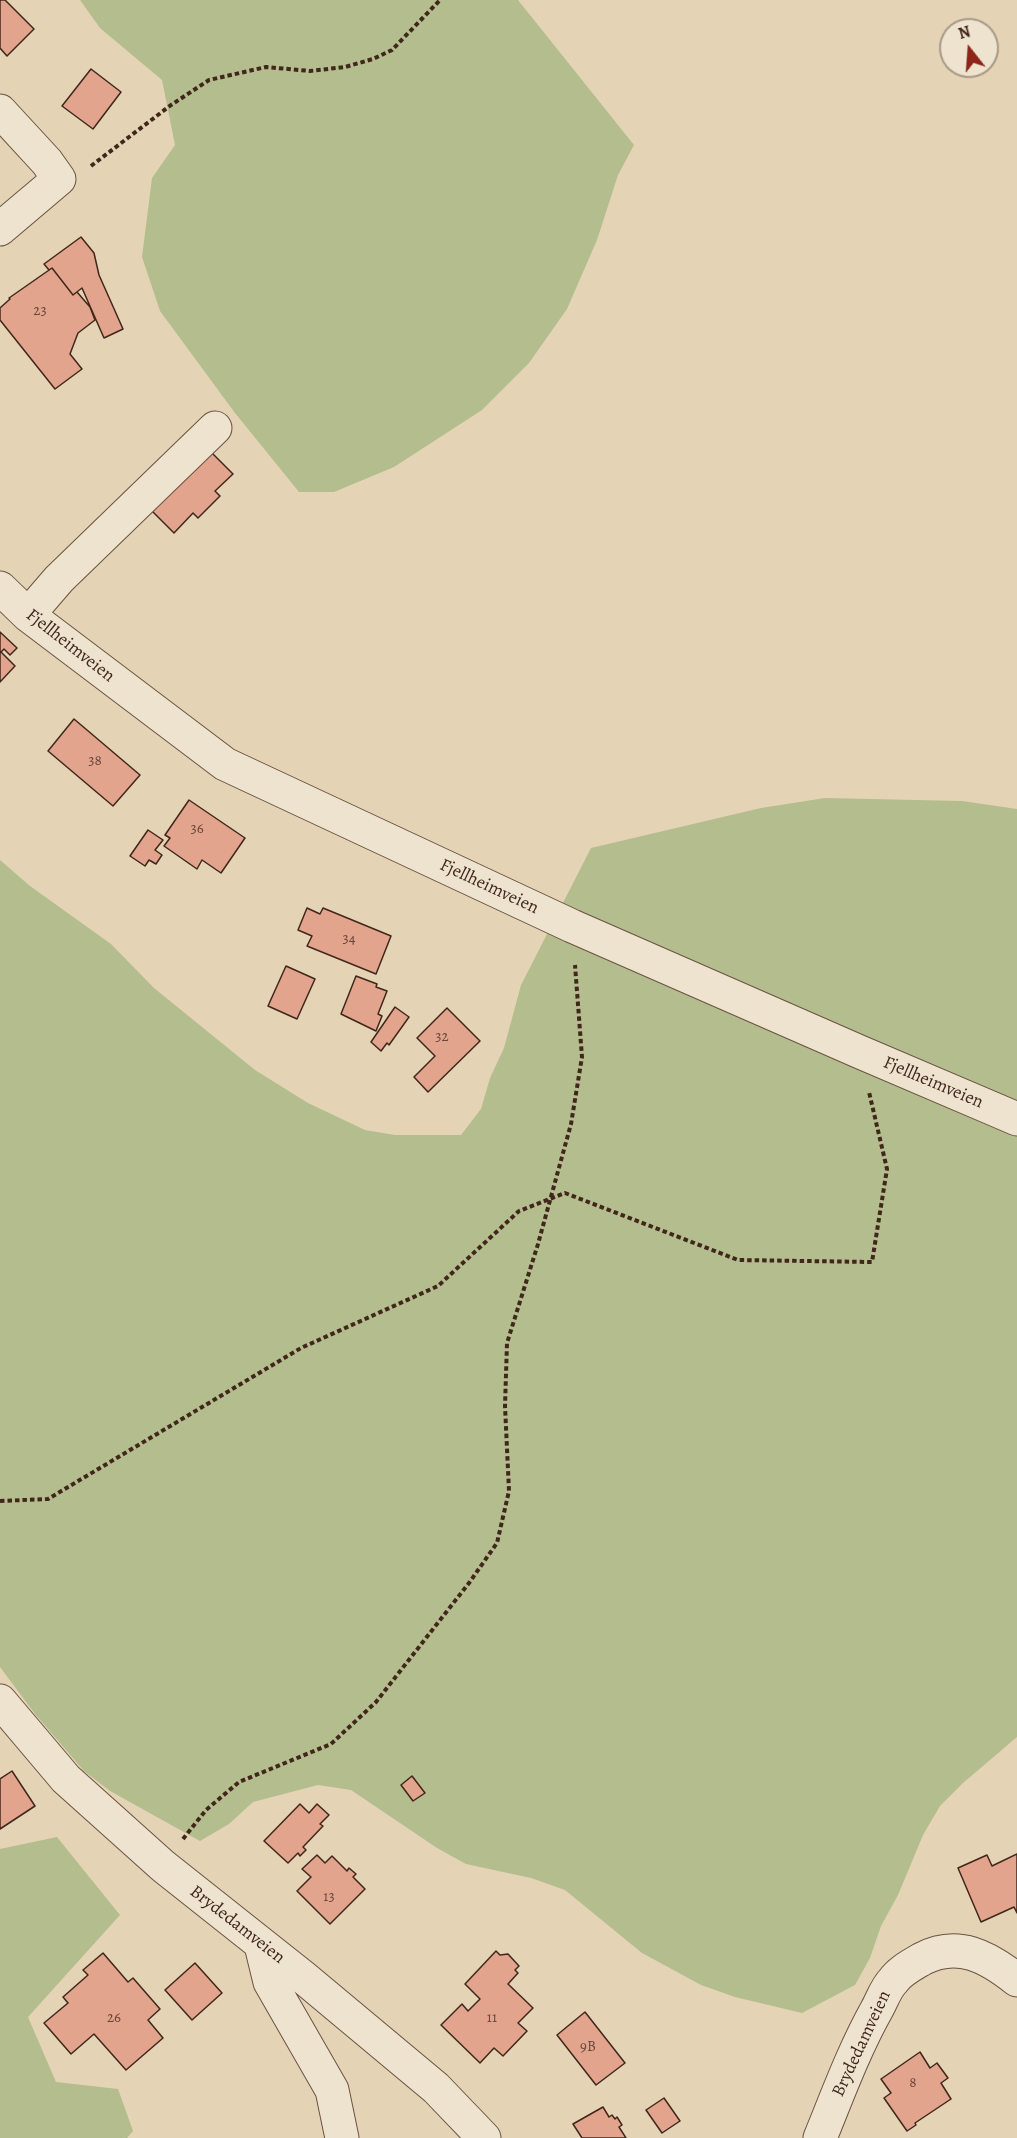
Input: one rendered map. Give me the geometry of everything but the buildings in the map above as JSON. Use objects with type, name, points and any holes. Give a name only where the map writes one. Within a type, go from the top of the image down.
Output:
[{"type":"street","points":[[0,111],[59,178],[0,229]]},
{"type":"street","points":[[28,615],[59,579],[215,428]]},
{"type":"street","name":"Fjellheimveien","points":[[0,588],[28,615],[225,764],[572,926],[1017,1119]]},
{"type":"street","name":"Brydedamveien","points":[[0,1701],[66,1779],[163,1866],[303,1977],[436,2088],[484,2138]]},
{"type":"street","points":[[261,1945],[270,1982],[332,2090],[342,2138]]},
{"type":"street","name":"Brydedamveien","points":[[820,2138],[862,2036],[892,1981],[910,1965],[934,1953],[951,1949],[978,1955],[1000,1966],[1017,1980]]},
{"type":"path","points":[[59,178],[91,166],[171,105],[209,80],[266,67],[310,71],[345,67],[373,59],[392,50],[440,0]]},
{"type":"path","points":[[163,1866],[206,1810],[239,1782],[331,1744],[376,1702],[462,1592],[497,1543],[508,1491],[507,1343],[538,1244],[571,1124],[582,1057],[572,926]]},
{"type":"path","points":[[0,1501],[48,1498],[301,1348],[438,1286],[519,1211],[565,1193],[738,1260],[872,1262],[886,1169],[860,1052]]},
{"type":"green space","points":[[80,0],[518,0],[634,145],[618,175],[597,240],[567,309],[529,363],[482,410],[394,467],[334,492],[299,492],[235,413],[160,311],[142,257],[152,178],[175,145],[162,80],[100,28]]},
{"type":"green space","points":[[825,798],[962,801],[1017,809],[1017,1737],[940,1806],[923,1835],[898,1895],[881,1926],[870,1958],[855,1985],[802,2013],[735,1997],[701,1985],[642,1953],[565,1890],[531,1878],[466,1864],[437,1848],[351,1790],[318,1785],[253,1802],[229,1824],[200,1841],[110,1791],[84,1771],[35,1714],[0,1667],[0,860],[30,886],[111,944],[154,988],[255,1070],[308,1103],[365,1130],[395,1135],[461,1135],[481,1109],[490,1078],[504,1048],[521,985],[591,848],[761,808]]},
{"type":"green space","points":[[57,1837],[120,1915],[28,2017],[56,2082],[118,2089],[133,2131],[127,2138],[0,2138],[0,1849]]}]
